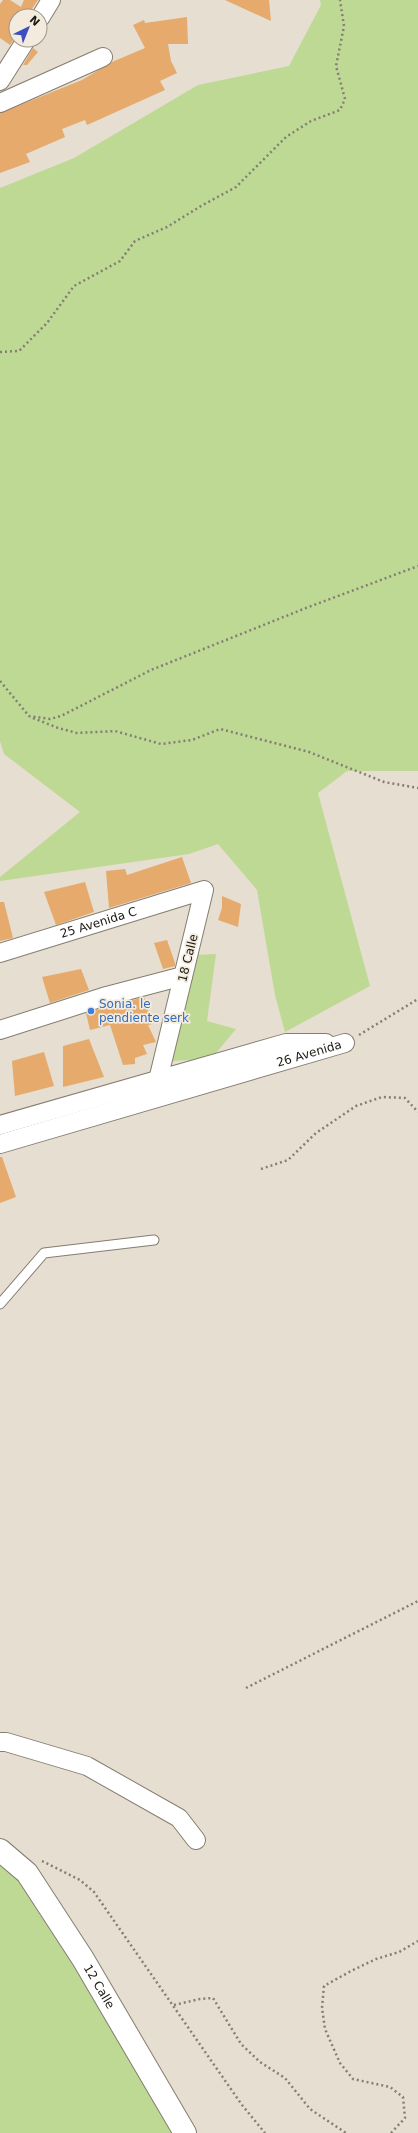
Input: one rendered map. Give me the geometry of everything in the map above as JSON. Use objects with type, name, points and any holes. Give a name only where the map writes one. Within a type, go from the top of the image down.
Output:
[{"type":"street","points":[[0,81],[21,48]]},
{"type":"street","points":[[0,103],[103,57]]},
{"type":"street","name":"18 Calle","points":[[158,1080],[204,890],[197,892]]},
{"type":"street","name":"25 Avenida C","points":[[0,953],[197,892]]},
{"type":"street","points":[[0,1030],[103,997],[183,976]]},
{"type":"street","name":"26 Avenida","points":[[0,1125],[286,1043],[345,1043]]},
{"type":"street","name":"26 Avenida","points":[[0,1144],[345,1043]]},
{"type":"street","points":[[0,1742],[6,1742],[87,1766],[179,1818],[196,1840]]},
{"type":"street","name":"12 Calle","points":[[0,1850],[27,1872],[83,1959],[185,2133]]},
{"type":"lane","points":[[0,1304],[44,1253],[154,1240]]},
{"type":"path","points":[[0,352],[19,350],[47,323],[74,286],[120,261],[135,241],[167,228],[201,206],[236,188],[286,136],[310,121],[340,110],[346,98],[336,66],[344,26],[340,0]]},
{"type":"path","points":[[29,716],[50,719],[61,716],[151,670],[306,608],[418,566]]},
{"type":"path","points":[[0,681],[29,716],[58,728],[77,733],[115,731],[161,744],[192,740],[220,729],[309,752],[384,782],[418,788]]},
{"type":"path","points":[[345,1043],[418,999]]},
{"type":"path","points":[[261,1169],[288,1160],[316,1133],[356,1106],[382,1097],[405,1098],[418,1112]]},
{"type":"path","points":[[246,1688],[418,1601]]},
{"type":"path","points":[[40,1860],[80,1880],[94,1892],[174,2005],[242,2105],[265,2133]]},
{"type":"path","points":[[391,2133],[405,2118],[402,2097],[390,2087],[353,2079],[340,2063],[325,2029],[322,2008],[324,1986],[357,1968],[376,1959],[399,1952],[418,1941]]},
{"type":"path","points":[[174,2005],[200,1999],[213,1998],[241,2044],[260,2062],[286,2078],[310,2109],[346,2133]]},
{"type":"green space","points":[[320,0],[418,0],[418,771],[347,771],[318,793],[370,986],[285,1032],[275,995],[257,890],[218,844],[189,854],[0,881],[0,877],[80,812],[4,754],[0,741],[0,188],[74,158],[198,85],[289,66],[321,5]]},
{"type":"green space","points":[[216,954],[207,1021],[236,1029],[211,1059],[171,1061],[195,955]]},
{"type":"green space","points":[[0,1859],[24,1882],[179,2133],[0,2133]]},
{"type":"building","points":[[3,0],[10,0],[21,7],[24,0],[38,0],[32,8],[8,8],[8,44],[0,38],[0,4]]},
{"type":"building","points":[[225,0],[269,0],[271,21]]},
{"type":"building","points":[[187,17],[188,44],[168,44],[171,61],[177,73],[160,81],[165,90],[87,125],[85,120],[62,129],[65,137],[26,154],[30,162],[0,173],[0,113],[82,80],[112,62],[145,48],[133,25],[144,20],[145,23]]},
{"type":"building","points":[[33,48],[38,52],[27,65],[23,65]]},
{"type":"building","points":[[182,857],[191,883],[109,908],[106,871],[125,869],[127,875]]},
{"type":"building","points":[[85,882],[94,912],[56,925],[44,892]]},
{"type":"building","points":[[222,896],[241,904],[238,927],[218,920],[222,908]]},
{"type":"building","points":[[0,902],[4,902],[13,938],[0,941]]},
{"type":"building","points":[[167,940],[175,966],[163,969],[154,943]]},
{"type":"building","points":[[81,969],[89,990],[50,1003],[42,977]]},
{"type":"building","points":[[144,997],[152,1024],[148,1025],[156,1042],[143,1045],[147,1054],[135,1058],[135,1064],[123,1065],[110,1025],[90,1030],[86,1013]]},
{"type":"building","points":[[89,1039],[104,1077],[63,1087],[63,1046]]},
{"type":"building","points":[[44,1052],[54,1086],[15,1096],[12,1061]]},
{"type":"building","points":[[0,1157],[2,1157],[16,1197],[0,1203]]},
{"type":"place","name":"Sonia. le pendiente serk","points":[[91,1011]]}]
